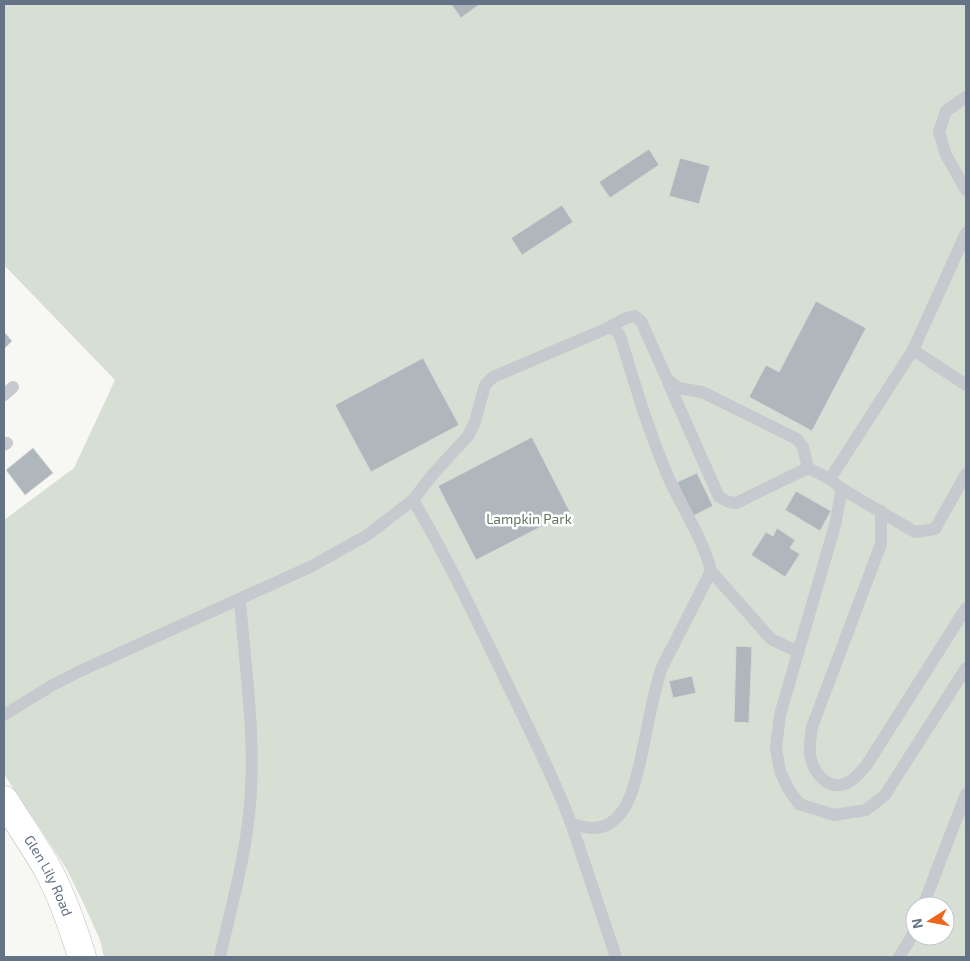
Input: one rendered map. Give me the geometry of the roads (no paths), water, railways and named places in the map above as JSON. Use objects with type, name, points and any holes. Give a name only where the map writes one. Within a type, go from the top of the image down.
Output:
[{"type":"street","name":"Glen Lily Road","points":[[4,800],[46,867],[75,933],[82,957]]},
{"type":"lane","points":[[966,97],[946,111],[939,132],[946,155],[966,190]]},
{"type":"lane","points":[[830,479],[913,350],[966,233]]},
{"type":"lane","points":[[4,716],[51,686],[71,676],[310,567],[366,536],[413,500],[433,474],[468,436],[475,422],[485,385],[494,377],[608,328],[626,318],[635,316],[641,321],[719,497],[736,503],[808,468]]},
{"type":"lane","points":[[608,328],[615,329],[620,336],[670,480],[698,536],[711,571],[771,639],[798,652]]},
{"type":"lane","points":[[913,350],[966,385]]},
{"type":"lane","points":[[667,379],[678,388],[702,392],[797,439],[803,447],[808,468]]},
{"type":"lane","points":[[808,468],[830,479],[842,489],[915,532],[935,529],[966,474]]},
{"type":"lane","points":[[842,489],[835,525],[780,715],[776,748],[780,771],[798,804],[834,815],[866,810],[885,795],[966,668]]},
{"type":"lane","points":[[413,500],[473,612],[543,759],[571,823],[616,957]]},
{"type":"lane","points":[[881,511],[881,544],[812,727],[810,754],[818,775],[828,784],[839,785],[852,781],[866,766],[966,608]]},
{"type":"lane","points":[[571,823],[584,827],[601,828],[615,820],[627,805],[637,776],[656,686],[663,666],[711,571]]},
{"type":"lane","points":[[220,957],[244,846],[251,796],[250,736],[240,600]]},
{"type":"lane","points":[[928,896],[966,794]]},
{"type":"lane","points":[[899,957],[905,946]]},
{"type":"park label","name":"Lampkin Park","points":[[529,519]]}]
